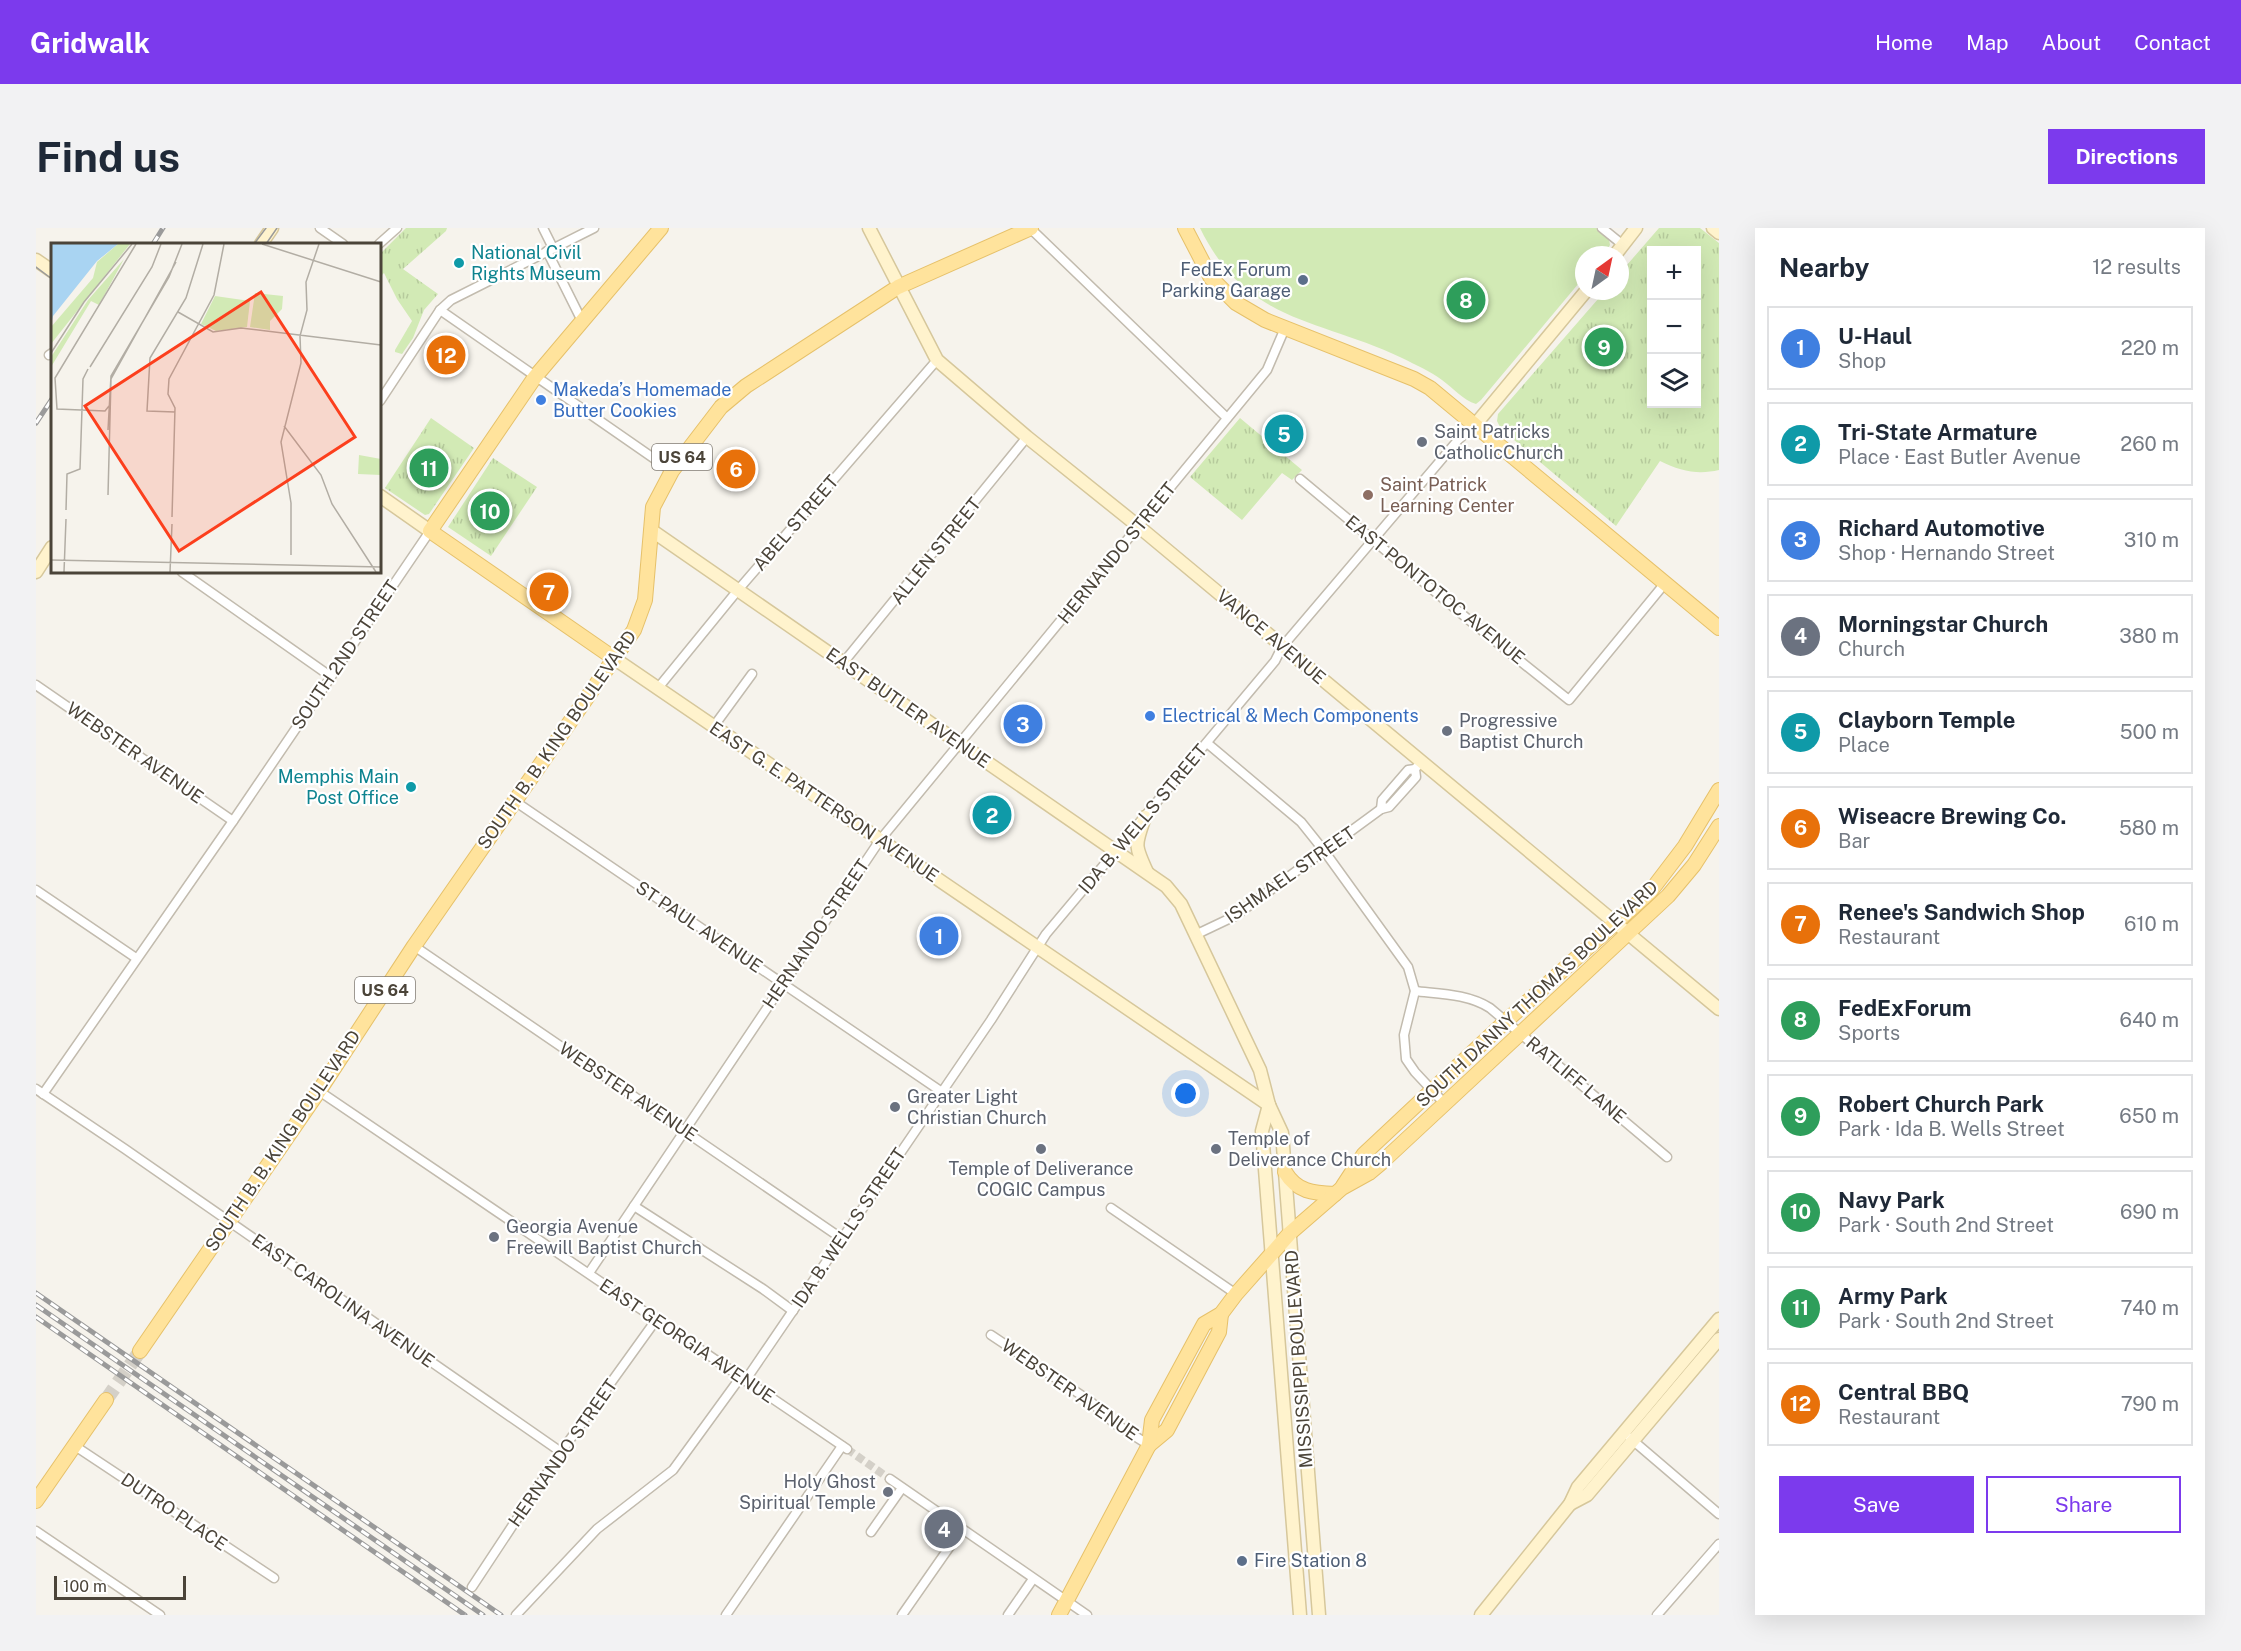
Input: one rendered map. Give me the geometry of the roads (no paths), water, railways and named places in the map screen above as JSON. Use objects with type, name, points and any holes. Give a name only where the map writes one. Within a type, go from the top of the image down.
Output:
[{"type":"main road","name":"SOUTH 2ND STREET","points":[[430,531],[535,377],[661,228]]},
{"type":"main road","name":"SOUTH B. B. KING BOULEVARD","points":[[140,1351],[414,946],[634,630],[645,600],[653,507],[672,471],[711,417],[746,386],[898,287],[1031,228]]},
{"type":"main road","points":[[1185,228],[1211,278],[1236,303],[1265,320],[1414,379],[1430,388],[1719,628]]},
{"type":"main road","name":"EAST G. E. PATTERSON AVENUE","points":[[430,531],[615,659]]},
{"type":"main road","name":"SOUTH DANNY THOMAS BOULEVARD","points":[[1339,1191],[1364,1154],[1506,1021],[1650,892],[1668,871],[1719,790]]},
{"type":"main road","name":"SOUTH DANNY THOMAS BOULEVARD","points":[[1059,1615],[1149,1445],[1167,1430],[1219,1332],[1221,1314],[1236,1294],[1290,1233],[1339,1191],[1369,1173],[1629,934],[1682,881],[1719,826]]},
{"type":"main road","points":[[1285,1172],[1292,1183],[1314,1193],[1339,1191]]},
{"type":"main road","points":[[36,1501],[106,1400]]},
{"type":"street","points":[[262,243],[272,228]]},
{"type":"street","points":[[320,228],[342,243]]},
{"type":"street","points":[[380,243],[398,228]]},
{"type":"street","points":[[543,228],[550,250],[582,321]]},
{"type":"street","points":[[381,399],[440,310],[462,292],[594,228]]},
{"type":"street","name":"VANCE AVENUE","points":[[869,228],[937,360],[1282,647],[1418,766],[1616,923],[1719,1009]]},
{"type":"street","points":[[1031,228],[1227,418]]},
{"type":"street","points":[[1602,228],[1616,246]]},
{"type":"street","points":[[1622,246],[1636,228]]},
{"type":"street","points":[[1713,228],[1719,233]]},
{"type":"street","points":[[36,260],[51,270]]},
{"type":"street","name":"IDA B. WELLS STREET","points":[[516,1615],[597,1529],[673,1470],[793,1311],[1046,934],[1275,661],[1282,647],[1458,440],[1475,425],[1579,300]]},
{"type":"street","points":[[440,310],[672,471]]},
{"type":"street","name":"HERNANDO STREET","points":[[589,1274],[880,840],[1267,370],[1285,328]]},
{"type":"street","name":"ABEL STREET","points":[[658,688],[738,590],[937,360]]},
{"type":"street","name":"ALLEN STREET","points":[[843,663],[1027,437]]},
{"type":"street","name":"EAST PONTOTOC AVENUE","points":[[1300,479],[1569,700],[1666,582]]},
{"type":"street","name":"EAST G. E. PATTERSON AVENUE","points":[[381,497],[430,531]]},
{"type":"street","name":"EAST BUTLER AVENUE","points":[[651,530],[1166,886]]},
{"type":"street","name":"SOUTH 2ND STREET","points":[[40,1092],[233,821],[430,531]]},
{"type":"street","points":[[36,572],[51,549]]},
{"type":"street","points":[[183,573],[330,676]]},
{"type":"street","name":"EAST G. E. PATTERSON AVENUE","points":[[615,659],[1269,1105]]},
{"type":"street","points":[[714,726],[752,674]]},
{"type":"street","name":"WEBSTER AVENUE","points":[[36,685],[233,821]]},
{"type":"street","points":[[1207,743],[1301,822],[1408,967],[1415,991],[1404,1035],[1406,1059],[1444,1103]]},
{"type":"street","name":"ISHMAEL STREET","points":[[1195,935],[1235,916],[1325,852],[1381,809],[1382,800],[1408,770],[1418,766]]},
{"type":"street","name":"ST PAUL AVENUE","points":[[516,802],[942,1092]]},
{"type":"street","points":[[1145,817],[1137,839],[1137,850],[1147,873]]},
{"type":"street","name":"MISSISSIPPI BOULEVARD","points":[[1166,886],[1181,904],[1260,1070],[1269,1105],[1282,1133],[1319,1615]]},
{"type":"street","points":[[36,891],[136,958]]},
{"type":"street","name":"WEBSTER AVENUE","points":[[414,946],[841,1238]]},
{"type":"street","name":"RATLIFF LANE","points":[[1415,991],[1480,1001],[1667,1157]]},
{"type":"street","name":"EAST GEORGIA AVENUE","points":[[318,1090],[844,1448],[726,1615]]},
{"type":"street","name":"EAST CAROLINA AVENUE","points":[[40,1092],[561,1452]]},
{"type":"street","name":"MISSISSIPPI BOULEVARD","points":[[1269,1105],[1262,1131],[1300,1615]]},
{"type":"street","points":[[634,1206],[763,1289],[793,1311]]},
{"type":"street","points":[[1111,1208],[1236,1294]]},
{"type":"street","points":[[1481,1615],[1570,1504],[1578,1487],[1622,1432],[1719,1319]]},
{"type":"street","name":"HERNANDO STREET","points":[[472,1587],[561,1452],[656,1320]]},
{"type":"street","name":"WEBSTER AVENUE","points":[[991,1335],[1089,1401],[1114,1423],[1149,1445]]},
{"type":"street","points":[[1570,1504],[1587,1495],[1719,1339]]},
{"type":"street","points":[[1282,1385],[1302,1383]]},
{"type":"street","points":[[1622,1432],[1719,1514]]},
{"type":"street","name":"DUTRO PLACE","points":[[75,1446],[274,1578]]},
{"type":"street","points":[[890,1479],[1087,1615]]},
{"type":"street","points":[[871,1532],[902,1488]]},
{"type":"street","points":[[902,1615],[962,1529]]},
{"type":"street","points":[[36,1531],[160,1615]]},
{"type":"street","points":[[1657,1615],[1719,1544]]},
{"type":"street","points":[[1295,1550],[1314,1549]]},
{"type":"street","points":[[1008,1615],[1033,1579]]},
{"type":"tunnel","points":[[106,1400],[140,1351]]},
{"type":"tunnel","points":[[847,1449],[890,1479]]},
{"type":"tram line","points":[[255,243],[266,228]]},
{"type":"tram line","points":[[267,243],[277,228]]},
{"type":"tram line","points":[[36,267],[51,278]]},
{"type":"railway","points":[[154,243],[163,228]]},
{"type":"railway","points":[[36,423],[51,400]]},
{"type":"railway","points":[[36,1293],[501,1615]]},
{"type":"railway","points":[[36,1305],[483,1615]]},
{"type":"railway","points":[[36,1317],[465,1615]]},
{"type":"place","name":"National Civil Rights Museum","points":[[459,263]]},
{"type":"place","name":"FedEx Forum Parking Garage","points":[[1303,280]]},
{"type":"place","name":"FedExForum","points":[[1466,300]]},
{"type":"place","name":"Robert Church Park","points":[[1604,347]]},
{"type":"place","name":"Central BBQ","points":[[446,355]]},
{"type":"place","name":"Makeda’s Homemade Butter Cookies","points":[[541,400]]},
{"type":"place","name":"Clayborn Temple","points":[[1284,434]]},
{"type":"place","name":"Saint Patricks CatholicChurch","points":[[1422,442]]},
{"type":"place","name":"Army Park","points":[[429,468]]},
{"type":"place","name":"Wiseacre Brewing Co.","points":[[736,469]]},
{"type":"place","name":"Saint Patrick Learning Center","points":[[1368,495]]},
{"type":"place","name":"Navy Park","points":[[490,511]]},
{"type":"place","name":"Renee's Sandwich Shop","points":[[549,592]]},
{"type":"place","name":"Electrical & Mech Components","points":[[1150,716]]},
{"type":"place","name":"Richard Automotive","points":[[1023,724]]},
{"type":"place","name":"Progressive Baptist Church","points":[[1447,731]]},
{"type":"place","name":"Memphis Main Post Office","points":[[411,787]]},
{"type":"place","name":"Tri-State Armature","points":[[992,815]]},
{"type":"place","name":"U-Haul","points":[[939,936]]},
{"type":"place","name":"Greater Light Christian Church","points":[[895,1107]]},
{"type":"place","name":"Temple of Deliverance COGIC Campus","points":[[1041,1149]]},
{"type":"place","name":"Temple of Deliverance Church","points":[[1216,1149]]},
{"type":"place","name":"Georgia Avenue Freewill Baptist Church","points":[[494,1237]]},
{"type":"place","name":"Holy Ghost Spiritual Temple","points":[[888,1492]]},
{"type":"place","name":"Morningstar Church","points":[[944,1529]]},
{"type":"place","name":"Fire Station 8","points":[[1242,1561]]}]
